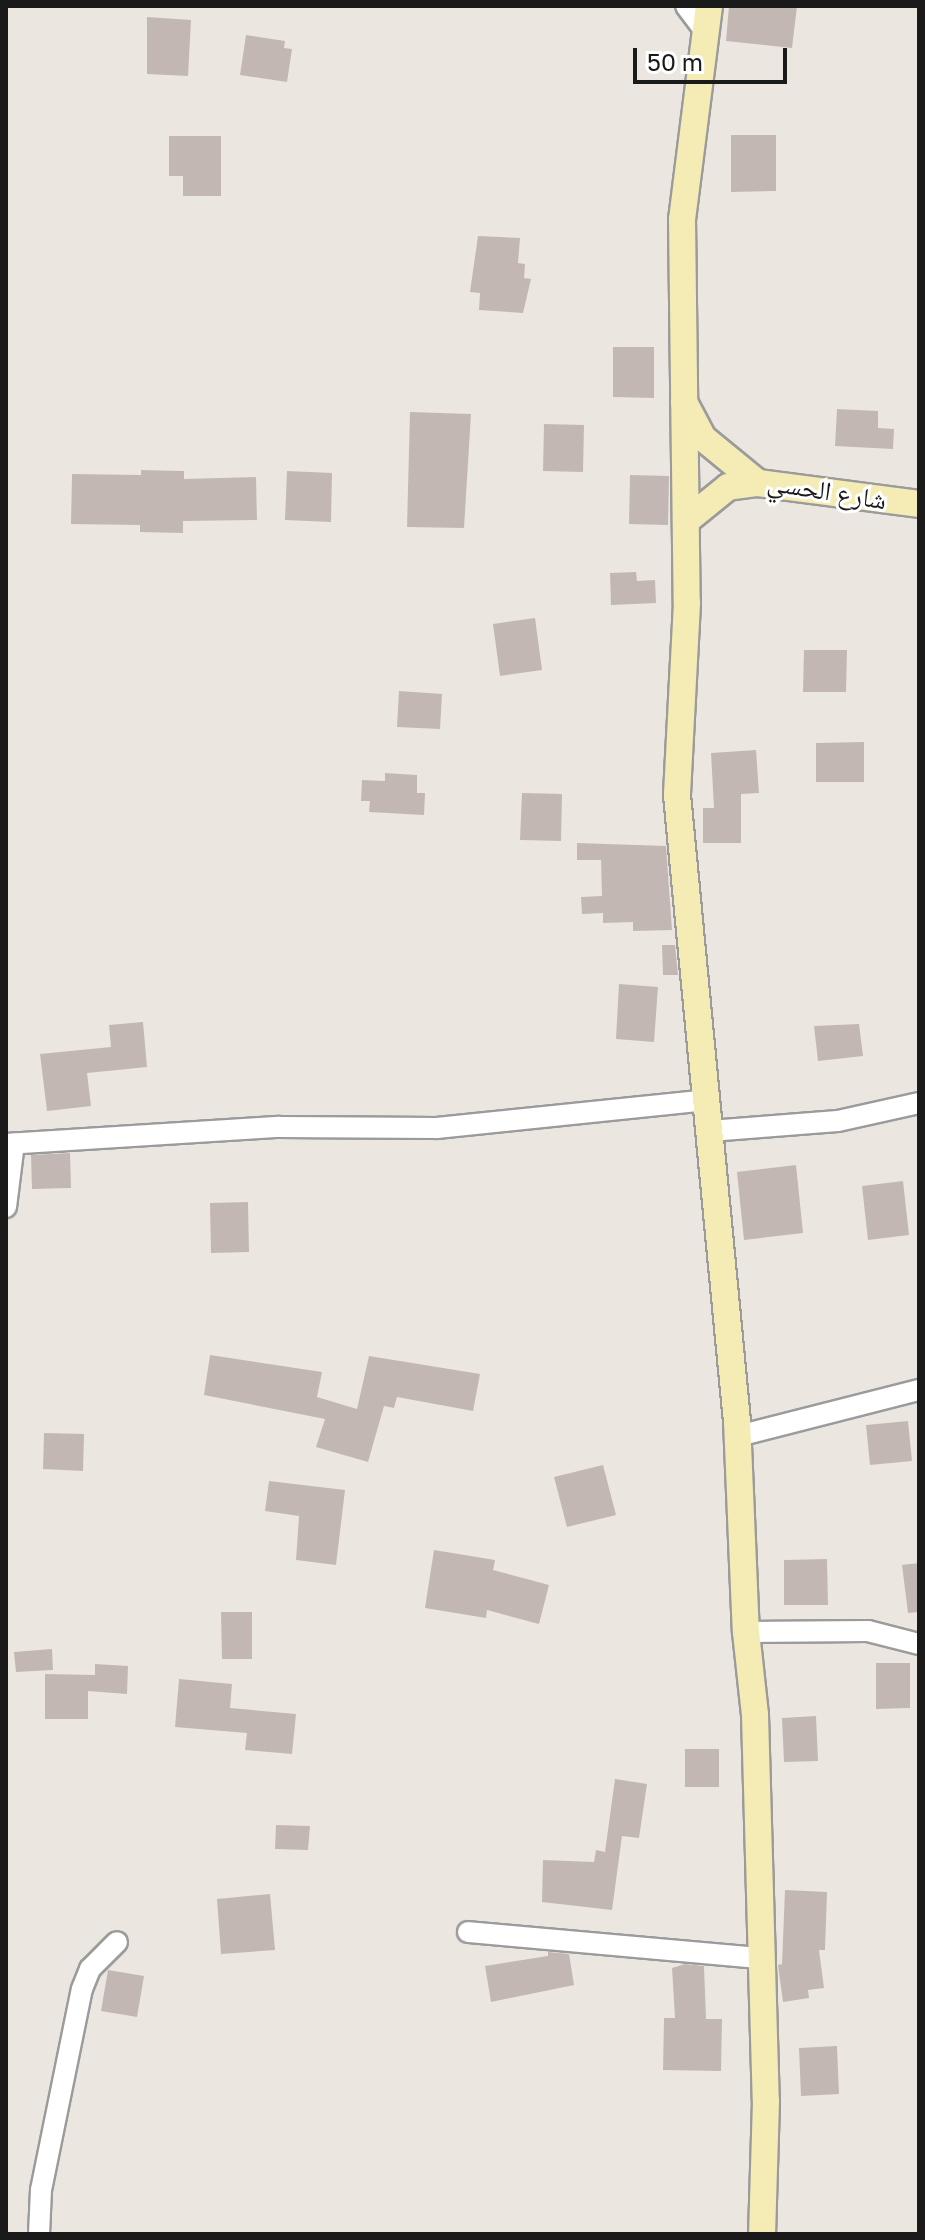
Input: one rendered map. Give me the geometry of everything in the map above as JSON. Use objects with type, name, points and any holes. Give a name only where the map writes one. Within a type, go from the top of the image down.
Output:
[{"type":"street","points":[[686,6],[707,18],[682,219],[681,395],[686,521],[677,795],[738,1436],[746,1632],[755,1715],[766,2101],[762,2234]]},
{"type":"street","name":"شارع الحسي","points":[[681,395],[703,438],[758,483],[919,504]]},
{"type":"street","points":[[686,521],[728,487],[758,483]]},
{"type":"street","points":[[6,1207],[10,1143],[279,1127],[437,1128],[707,1100]]},
{"type":"street","points":[[710,1131],[838,1121],[919,1103]]},
{"type":"street","points":[[738,1436],[919,1390]]},
{"type":"street","points":[[746,1632],[868,1631],[919,1644]]},
{"type":"street","points":[[468,1932],[760,1958]]},
{"type":"street","points":[[39,2234],[41,2190],[82,1989],[90,1969],[117,1942]]},
{"type":"building","points":[[729,6],[797,6],[792,48],[726,41]]},
{"type":"building","points":[[147,17],[191,20],[188,76],[147,74]]},
{"type":"building","points":[[246,35],[285,41],[284,48],[292,49],[287,82],[240,75]]},
{"type":"building","points":[[731,135],[776,135],[776,191],[731,192]]},
{"type":"building","points":[[169,136],[221,136],[221,196],[183,196],[183,176],[169,176]]},
{"type":"building","points":[[478,236],[520,238],[518,263],[525,264],[524,278],[531,279],[523,313],[479,310],[480,293],[470,292]]},
{"type":"building","points":[[613,347],[654,347],[654,398],[613,397]]},
{"type":"building","points":[[837,409],[878,411],[878,428],[894,429],[893,449],[835,446]]},
{"type":"building","points":[[410,412],[471,414],[464,528],[407,527]]},
{"type":"building","points":[[544,424],[584,425],[583,472],[543,471]]},
{"type":"building","points":[[141,470],[184,471],[184,479],[256,477],[257,520],[183,521],[183,533],[140,532],[140,525],[71,524],[72,474],[141,475]]},
{"type":"building","points":[[287,471],[332,473],[331,522],[285,520]]},
{"type":"building","points":[[630,475],[669,476],[668,525],[629,524]]},
{"type":"building","points":[[636,572],[637,581],[655,580],[656,603],[611,605],[610,573]]},
{"type":"building","points":[[535,618],[542,670],[500,676],[493,624]]},
{"type":"building","points":[[804,650],[847,650],[846,692],[803,692]]},
{"type":"building","points":[[399,691],[442,694],[440,729],[397,727]]},
{"type":"building","points":[[864,742],[864,782],[816,782],[816,743]]},
{"type":"building","points":[[756,750],[759,793],[741,794],[741,843],[703,843],[703,808],[714,808],[711,753]]},
{"type":"building","points":[[385,773],[417,775],[417,793],[425,793],[424,815],[369,812],[370,801],[361,801],[362,780],[385,781]]},
{"type":"building","points":[[522,793],[562,794],[561,841],[520,840]]},
{"type":"building","points":[[577,843],[666,846],[672,930],[633,931],[633,922],[603,923],[603,913],[582,914],[581,897],[602,896],[601,860],[577,860]]},
{"type":"building","points":[[662,945],[675,945],[678,975],[663,975]]},
{"type":"building","points":[[619,984],[658,987],[654,1042],[616,1039]]},
{"type":"building","points":[[143,1022],[147,1067],[87,1073],[91,1106],[47,1111],[40,1054],[111,1047],[109,1025]]},
{"type":"building","points":[[859,1024],[863,1056],[818,1061],[814,1026]]},
{"type":"building","points":[[70,1153],[71,1188],[32,1189],[31,1155]]},
{"type":"building","points":[[796,1165],[803,1233],[744,1240],[737,1172]]},
{"type":"building","points":[[903,1181],[909,1235],[868,1240],[862,1186]]},
{"type":"building","points":[[248,1202],[249,1252],[211,1253],[210,1203]]},
{"type":"building","points":[[210,1355],[322,1372],[317,1397],[357,1409],[369,1356],[480,1374],[473,1411],[397,1397],[394,1408],[384,1406],[368,1462],[316,1447],[325,1419],[204,1395]]},
{"type":"building","points":[[908,1421],[912,1461],[870,1465],[866,1425]]},
{"type":"building","points":[[44,1433],[84,1434],[83,1471],[43,1469]]},
{"type":"building","points":[[603,1465],[616,1515],[567,1527],[554,1477]]},
{"type":"building","points":[[269,1481],[345,1490],[336,1565],[296,1560],[299,1516],[265,1511]]},
{"type":"building","points":[[434,1550],[495,1560],[493,1570],[549,1585],[539,1624],[487,1610],[486,1618],[425,1608]]},
{"type":"building","points":[[827,1559],[828,1605],[784,1605],[784,1560]]},
{"type":"building","points":[[919,1563],[919,1612],[908,1613],[902,1565]]},
{"type":"building","points":[[221,1612],[252,1612],[252,1659],[222,1659]]},
{"type":"building","points":[[52,1649],[53,1670],[16,1672],[14,1652]]},
{"type":"building","points":[[876,1663],[910,1663],[910,1708],[876,1709]]},
{"type":"building","points":[[95,1664],[128,1666],[127,1694],[88,1691],[88,1719],[45,1719],[45,1674],[95,1675]]},
{"type":"building","points":[[179,1679],[232,1684],[230,1708],[296,1714],[292,1754],[245,1750],[247,1733],[175,1727]]},
{"type":"building","points":[[816,1716],[818,1761],[784,1762],[782,1718]]},
{"type":"building","points":[[685,1749],[719,1749],[719,1787],[685,1787]]},
{"type":"building","points":[[615,1779],[647,1784],[639,1838],[622,1836],[612,1910],[542,1902],[543,1860],[594,1862],[596,1850],[605,1852]]},
{"type":"building","points":[[276,1825],[310,1826],[308,1850],[275,1849]]},
{"type":"building","points":[[785,1890],[827,1892],[825,1950],[819,1950],[824,1988],[808,1990],[809,1998],[783,2002],[778,1965],[782,1964]]},
{"type":"building","points":[[270,1894],[275,1950],[221,1954],[217,1899]]},
{"type":"building","points":[[548,1952],[569,1954],[574,1985],[491,2002],[485,1966],[548,1956]]},
{"type":"building","points":[[685,1964],[704,1966],[706,2019],[722,2019],[721,2071],[663,2070],[664,2018],[675,2018],[672,1968]]},
{"type":"building","points":[[108,1970],[144,1976],[137,2017],[101,2011]]},
{"type":"building","points":[[837,2046],[839,2094],[801,2096],[799,2048]]}]
